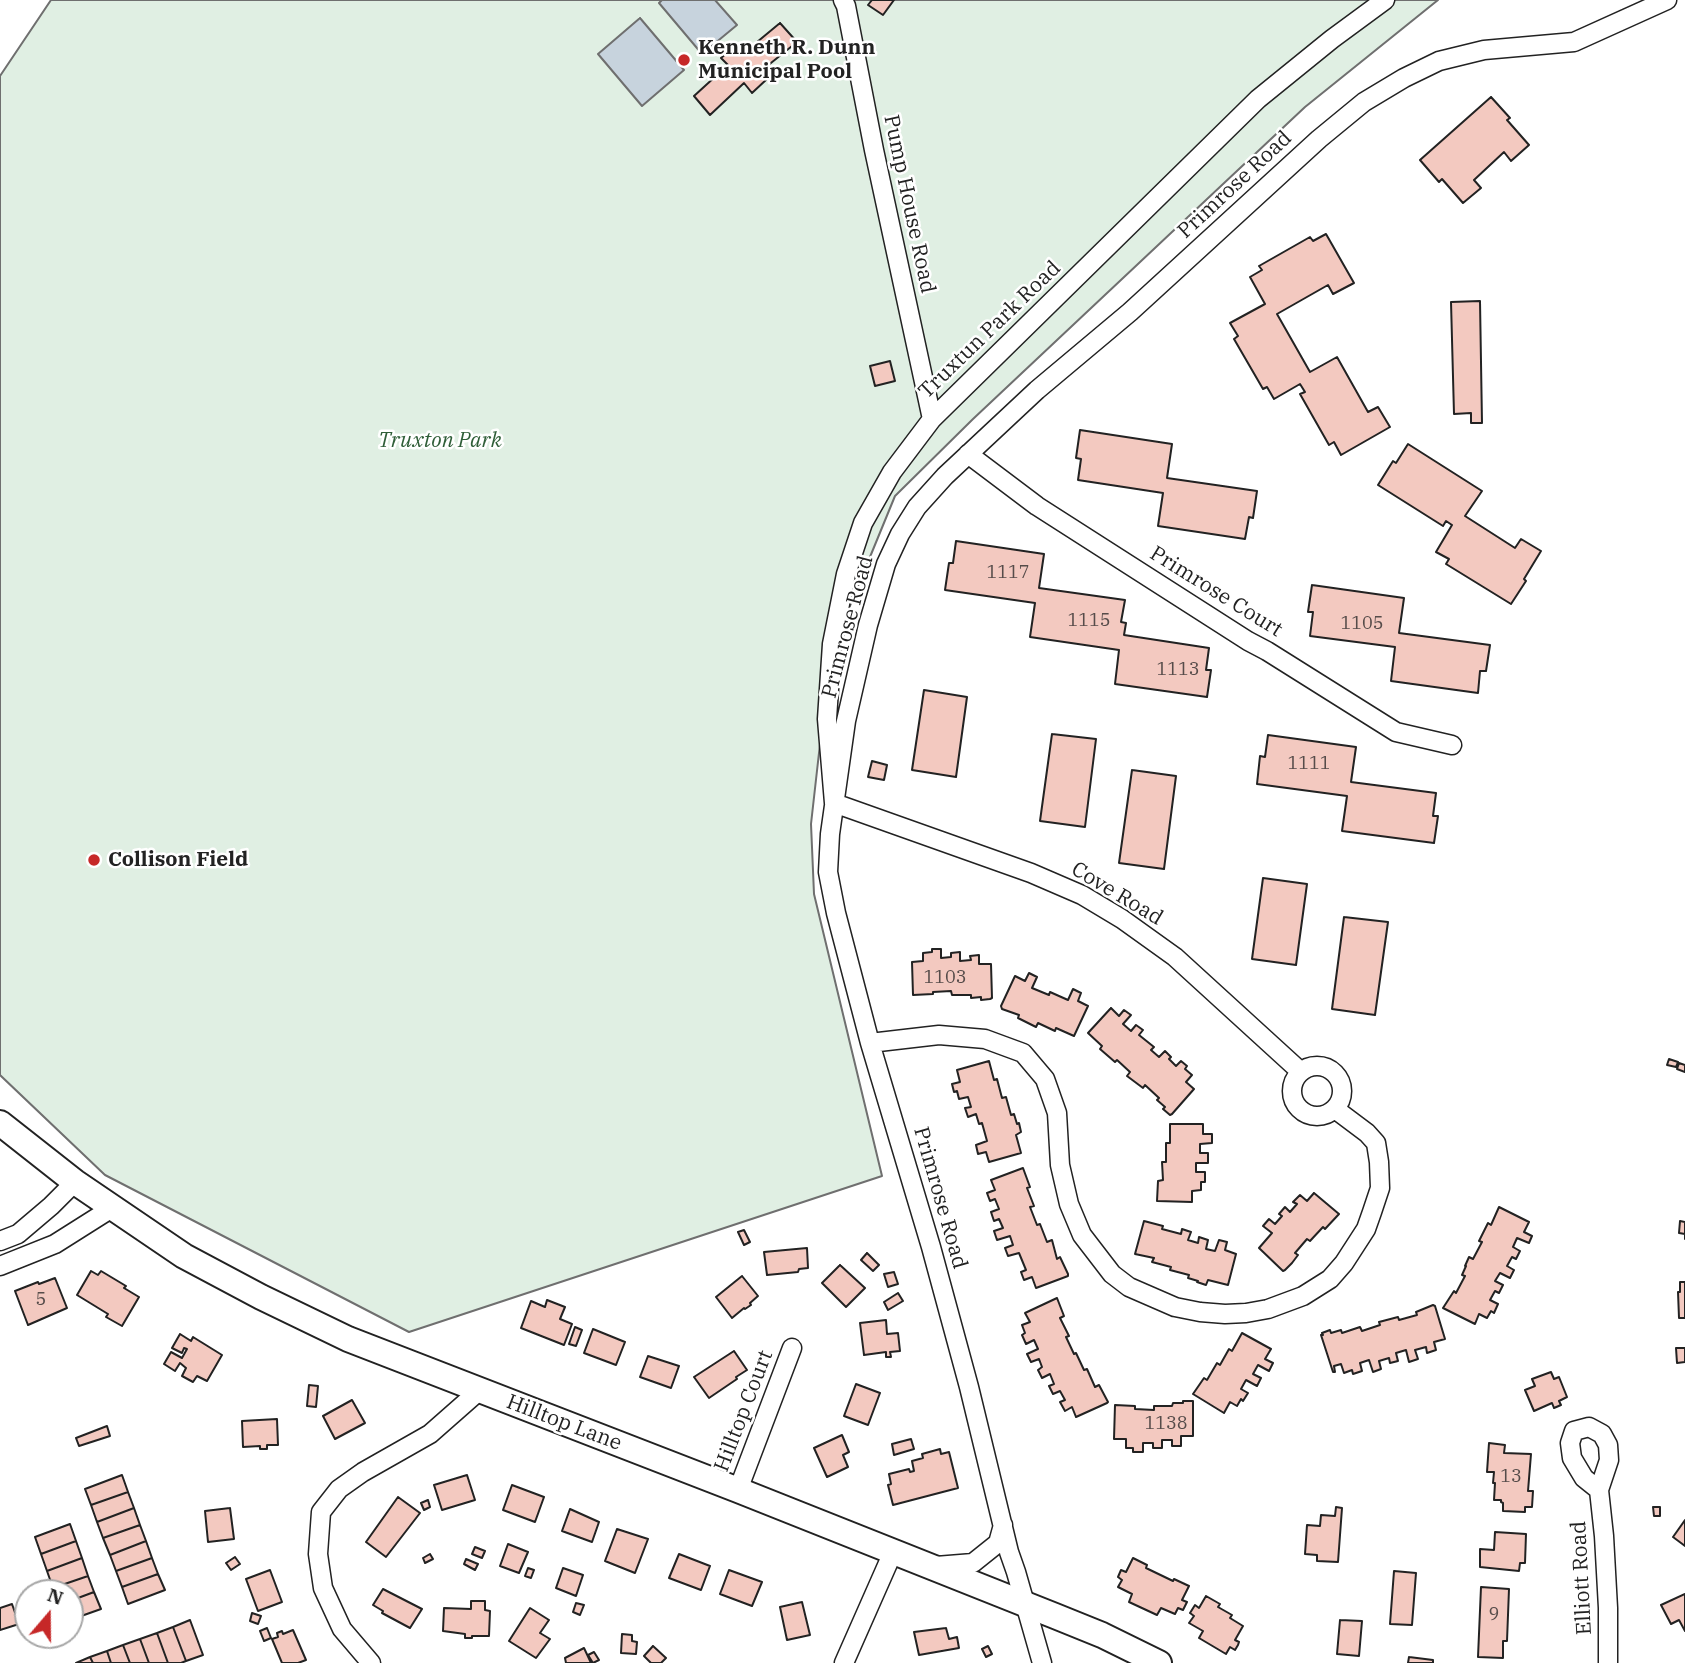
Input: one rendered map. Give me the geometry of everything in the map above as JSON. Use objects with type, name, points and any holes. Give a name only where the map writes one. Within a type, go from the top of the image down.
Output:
[{"type":"street","name":"Pump House Road","points":[[843,0],[932,419]]},
{"type":"street","name":"Truxtun Park Road","points":[[834,803],[827,719],[832,644],[846,575],[863,523],[892,472],[932,419],[1258,99],[1385,0]]},
{"type":"street","name":"Primrose Road","points":[[1042,1663],[1009,1552],[945,1298],[870,1043],[828,872],[834,803],[846,721],[868,625],[886,564],[917,506],[945,476],[1037,390],[1130,312],[1319,139],[1364,102],[1439,61],[1484,50],[1574,42],[1667,0]]},
{"type":"street","name":"Primrose Court","points":[[968,454],[1037,506],[1396,732],[1452,745]]},
{"type":"street","name":"Cove Road","points":[[834,803],[1031,873],[1082,895],[1122,919],[1175,957],[1301,1072]]},
{"type":"street","points":[[870,1043],[939,1035],[985,1039],[1023,1053],[1045,1079],[1057,1113],[1060,1165],[1069,1204],[1082,1235],[1112,1274],[1129,1287],[1175,1307],[1199,1312],[1235,1314],[1268,1309],[1303,1296],[1329,1279],[1344,1264],[1366,1229],[1372,1212],[1380,1188],[1379,1162],[1376,1143],[1335,1109]]},
{"type":"street","points":[[1317,1066],[1332,1070],[1342,1085],[1340,1102],[1335,1109],[1319,1116],[1303,1112],[1296,1106],[1291,1091],[1301,1072],[1317,1066]]},
{"type":"street","name":"Hilltop Lane","points":[[0,1123],[75,1182],[184,1256],[348,1339],[1102,1635],[1159,1663]]},
{"type":"street","points":[[0,1241],[18,1234],[75,1182]]},
{"type":"street","points":[[0,1266],[55,1244],[112,1208]]},
{"type":"street","name":"Hilltop Court","points":[[738,1490],[792,1348]]},
{"type":"street","points":[[371,1663],[342,1629],[323,1588],[318,1554],[321,1513],[340,1489],[363,1472],[430,1434],[480,1390]]},
{"type":"street","name":"Elliott Road","points":[[1599,1490],[1608,1608],[1608,1663]]},
{"type":"street","points":[[929,1566],[973,1563],[998,1543],[1003,1525]]},
{"type":"street","points":[[844,1663],[893,1552]]},
{"type":"green space","name":"Truxton Park","points":[[51,0],[1438,0],[1305,107],[973,419],[895,496],[847,613],[820,744],[811,824],[814,894],[882,1176],[409,1332],[105,1175],[0,1075],[0,76]]},
{"type":"shaded area","points":[[662,0],[715,0],[737,25],[702,54],[659,3]]},
{"type":"shaded area","points":[[640,18],[684,70],[642,106],[598,54]]},
{"type":"building","points":[[872,0],[894,0],[883,15],[868,5]]},
{"type":"building","points":[[780,23],[797,42],[761,71],[767,79],[752,93],[744,83],[710,115],[694,96],[728,65],[721,58],[738,44],[745,52]]},
{"type":"building","points":[[1491,97],[1529,145],[1511,161],[1504,152],[1474,180],[1481,188],[1463,203],[1442,179],[1439,182],[1420,160]]},
{"type":"building","points":[[1326,234],[1354,283],[1333,294],[1328,285],[1277,314],[1310,372],[1337,357],[1368,412],[1378,407],[1390,427],[1341,455],[1334,442],[1329,445],[1300,394],[1305,392],[1300,384],[1274,399],[1267,387],[1263,389],[1234,339],[1238,336],[1230,323],[1265,304],[1250,277],[1262,270],[1259,266],[1310,237],[1313,241]]},
{"type":"building","points":[[1480,301],[1482,423],[1471,423],[1471,413],[1454,414],[1451,302]]},
{"type":"building","points":[[890,361],[895,381],[875,386],[870,366]]},
{"type":"building","points":[[1080,430],[1172,444],[1167,478],[1257,491],[1253,518],[1249,517],[1245,539],[1158,526],[1163,493],[1078,480],[1081,459],[1076,458]]},
{"type":"building","points":[[1408,444],[1482,491],[1465,516],[1515,548],[1521,539],[1541,551],[1511,604],[1446,564],[1449,559],[1436,552],[1452,525],[1446,521],[1443,526],[1378,485]]},
{"type":"building","points":[[956,541],[1044,554],[1039,588],[1125,600],[1121,622],[1126,623],[1124,635],[1209,648],[1206,670],[1211,670],[1207,697],[1115,684],[1119,650],[1030,637],[1035,603],[945,590]]},
{"type":"building","points":[[1312,585],[1404,598],[1399,633],[1490,645],[1486,671],[1480,671],[1478,693],[1391,681],[1395,647],[1310,636],[1313,612],[1308,612]]},
{"type":"building","points":[[924,690],[967,697],[956,777],[912,770]]},
{"type":"building","points":[[1052,734],[1096,739],[1085,827],[1040,821]]},
{"type":"building","points":[[1268,735],[1356,747],[1351,782],[1436,793],[1433,816],[1438,816],[1434,843],[1342,831],[1347,796],[1257,784],[1260,756],[1265,757]]},
{"type":"building","points":[[872,761],[887,765],[884,780],[868,777]]},
{"type":"building","points":[[1132,770],[1176,776],[1164,869],[1119,863]]},
{"type":"building","points":[[1263,878],[1307,884],[1296,965],[1252,959]]},
{"type":"building","points":[[1344,917],[1388,922],[1375,1015],[1332,1009]]},
{"type":"building","points":[[932,949],[941,949],[941,958],[960,952],[960,961],[971,960],[970,956],[979,955],[979,964],[991,964],[992,998],[981,1000],[981,997],[971,998],[971,995],[952,995],[951,991],[913,995],[912,962],[923,961],[923,953],[932,952]]},
{"type":"building","points":[[1029,973],[1037,977],[1032,988],[1049,995],[1050,992],[1068,1000],[1073,989],[1081,993],[1078,1001],[1088,1006],[1074,1036],[1038,1023],[1036,1027],[1018,1018],[1019,1015],[1002,1009],[1015,976],[1025,981]]},
{"type":"building","points":[[1111,1008],[1119,1016],[1124,1010],[1131,1015],[1123,1024],[1131,1031],[1136,1025],[1143,1030],[1139,1035],[1154,1047],[1151,1050],[1159,1057],[1165,1051],[1176,1066],[1181,1061],[1187,1066],[1185,1069],[1192,1075],[1186,1082],[1194,1089],[1172,1114],[1163,1109],[1165,1107],[1157,1100],[1159,1098],[1145,1085],[1143,1088],[1127,1076],[1130,1072],[1100,1049],[1102,1046],[1088,1033]]},
{"type":"building","points":[[1669,1059],[1678,1062],[1676,1067],[1667,1065]]},
{"type":"building","points":[[989,1061],[1002,1098],[1006,1097],[1011,1115],[1014,1114],[1017,1124],[1019,1123],[1021,1132],[1016,1135],[1021,1153],[989,1162],[986,1152],[978,1154],[976,1145],[987,1141],[982,1123],[979,1124],[976,1114],[968,1117],[965,1108],[971,1107],[968,1097],[959,1099],[952,1084],[960,1082],[957,1070]]},
{"type":"building","points":[[1679,1063],[1685,1065],[1685,1072],[1677,1069]]},
{"type":"building","points":[[1170,1124],[1203,1124],[1203,1134],[1212,1134],[1212,1143],[1200,1144],[1200,1153],[1208,1153],[1208,1163],[1196,1163],[1196,1172],[1205,1172],[1205,1182],[1201,1182],[1201,1190],[1192,1191],[1192,1202],[1157,1201],[1158,1181],[1163,1180],[1162,1162],[1166,1162],[1166,1143],[1170,1143]]},
{"type":"building","points":[[1023,1168],[1034,1206],[1030,1207],[1037,1225],[1040,1224],[1047,1242],[1052,1240],[1057,1259],[1060,1257],[1068,1274],[1036,1288],[1032,1277],[1024,1280],[1021,1272],[1026,1270],[1019,1253],[1008,1256],[1005,1248],[1013,1245],[1010,1236],[997,1240],[994,1231],[1003,1228],[999,1219],[994,1221],[991,1212],[999,1209],[995,1199],[990,1201],[987,1193],[995,1190],[991,1180]]},
{"type":"building","points":[[1314,1193],[1339,1214],[1310,1241],[1307,1239],[1295,1253],[1298,1255],[1292,1263],[1283,1271],[1259,1248],[1272,1233],[1263,1226],[1269,1219],[1275,1224],[1285,1207],[1290,1212],[1297,1204],[1293,1202],[1300,1195],[1307,1201]]},
{"type":"building","points":[[1499,1207],[1529,1222],[1524,1232],[1532,1236],[1529,1243],[1517,1238],[1513,1247],[1520,1251],[1516,1259],[1512,1257],[1507,1266],[1514,1270],[1510,1278],[1500,1273],[1495,1281],[1503,1285],[1499,1293],[1495,1291],[1490,1300],[1498,1304],[1494,1313],[1491,1311],[1487,1318],[1479,1314],[1475,1324],[1443,1308],[1454,1291],[1456,1293],[1465,1276],[1462,1275],[1469,1257],[1473,1259],[1488,1223],[1491,1225]]},
{"type":"building","points":[[1144,1221],[1181,1234],[1182,1229],[1191,1232],[1188,1240],[1198,1243],[1199,1237],[1208,1240],[1206,1249],[1215,1251],[1219,1240],[1227,1242],[1225,1250],[1236,1254],[1228,1285],[1208,1280],[1206,1285],[1197,1282],[1188,1278],[1189,1275],[1170,1270],[1171,1267],[1152,1262],[1154,1258],[1135,1254]]},
{"type":"building","points":[[1680,1221],[1685,1222],[1685,1234],[1679,1233]]},
{"type":"building","points":[[744,1230],[750,1242],[744,1245],[738,1232]]},
{"type":"building","points":[[807,1248],[808,1268],[799,1269],[798,1272],[767,1275],[764,1252]]},
{"type":"building","points":[[867,1253],[879,1265],[873,1271],[861,1260]]},
{"type":"building","points":[[840,1265],[865,1288],[846,1307],[822,1283]]},
{"type":"building","points":[[91,1271],[98,1275],[101,1271],[139,1297],[122,1326],[77,1295]]},
{"type":"building","points":[[894,1272],[898,1284],[888,1287],[884,1274]]},
{"type":"building","points":[[742,1276],[758,1296],[751,1305],[732,1318],[716,1297]]},
{"type":"building","points":[[55,1278],[67,1308],[28,1325],[15,1291]]},
{"type":"building","points":[[1680,1282],[1685,1282],[1685,1318],[1679,1318]]},
{"type":"building","points":[[898,1293],[903,1301],[888,1310],[884,1302]]},
{"type":"building","points":[[1057,1298],[1064,1316],[1060,1318],[1074,1354],[1076,1353],[1084,1370],[1087,1369],[1095,1387],[1099,1385],[1108,1402],[1076,1417],[1072,1407],[1065,1411],[1060,1402],[1065,1400],[1060,1391],[1053,1394],[1049,1386],[1054,1384],[1050,1374],[1042,1378],[1038,1370],[1042,1367],[1039,1359],[1031,1362],[1027,1354],[1038,1349],[1034,1340],[1026,1344],[1022,1335],[1025,1333],[1022,1325],[1030,1322],[1025,1313]]},
{"type":"building","points":[[547,1300],[565,1307],[560,1319],[572,1324],[564,1345],[521,1328],[531,1301],[545,1307]]},
{"type":"building","points":[[1433,1305],[1445,1339],[1434,1342],[1436,1350],[1427,1353],[1426,1347],[1415,1350],[1418,1359],[1409,1362],[1406,1350],[1396,1353],[1398,1361],[1390,1363],[1389,1358],[1379,1361],[1381,1369],[1373,1372],[1369,1360],[1360,1363],[1362,1371],[1353,1374],[1352,1370],[1344,1373],[1341,1364],[1334,1366],[1333,1372],[1322,1333],[1341,1330],[1342,1333],[1360,1327],[1362,1331],[1380,1325],[1379,1322],[1417,1315],[1416,1312]]},
{"type":"building","points":[[886,1320],[887,1334],[898,1333],[900,1351],[890,1352],[891,1357],[886,1357],[886,1352],[864,1355],[860,1323]]},
{"type":"building","points":[[575,1327],[582,1330],[576,1346],[569,1344]]},
{"type":"building","points":[[593,1329],[625,1342],[616,1365],[584,1353]]},
{"type":"building","points":[[1242,1333],[1271,1349],[1265,1359],[1273,1363],[1269,1371],[1258,1365],[1253,1374],[1261,1378],[1257,1386],[1246,1380],[1241,1389],[1248,1393],[1243,1401],[1241,1399],[1237,1406],[1230,1402],[1224,1413],[1193,1394],[1204,1378],[1207,1380],[1217,1363],[1220,1365],[1229,1349],[1232,1351]]},
{"type":"building","points":[[180,1334],[191,1341],[193,1337],[222,1355],[207,1381],[197,1376],[193,1382],[182,1376],[186,1368],[180,1363],[175,1371],[164,1364],[171,1352],[182,1358],[187,1349],[184,1348],[182,1353],[172,1348]]},
{"type":"building","points":[[1676,1348],[1685,1348],[1685,1362],[1677,1363]]},
{"type":"building","points":[[734,1351],[747,1370],[709,1398],[694,1377]]},
{"type":"building","points":[[648,1356],[679,1366],[671,1388],[640,1377]]},
{"type":"building","points":[[1551,1372],[1554,1379],[1559,1377],[1567,1397],[1559,1401],[1561,1405],[1554,1408],[1552,1403],[1534,1411],[1525,1390],[1535,1386],[1532,1379]]},
{"type":"building","points":[[856,1384],[880,1393],[868,1425],[844,1416]]},
{"type":"building","points":[[309,1385],[318,1386],[316,1407],[307,1406]]},
{"type":"building","points":[[352,1400],[365,1423],[335,1439],[323,1416]]},
{"type":"building","points":[[1193,1401],[1193,1436],[1181,1436],[1181,1446],[1172,1446],[1172,1440],[1162,1440],[1162,1448],[1153,1448],[1153,1443],[1143,1443],[1143,1452],[1133,1452],[1133,1448],[1126,1448],[1126,1439],[1114,1439],[1115,1405],[1154,1410],[1154,1406],[1172,1406],[1173,1403]]},
{"type":"building","points":[[277,1419],[278,1445],[267,1445],[267,1449],[260,1449],[260,1446],[243,1447],[242,1421]]},
{"type":"building","points":[[107,1426],[110,1436],[79,1446],[76,1438]]},
{"type":"building","points":[[842,1435],[849,1452],[843,1455],[848,1467],[827,1477],[814,1448]]},
{"type":"building","points":[[911,1439],[914,1449],[894,1455],[892,1444]]},
{"type":"building","points":[[1489,1443],[1505,1445],[1504,1453],[1531,1454],[1528,1491],[1533,1491],[1532,1507],[1525,1507],[1525,1512],[1503,1511],[1501,1500],[1494,1500],[1494,1472],[1487,1472]]},
{"type":"building","points":[[940,1449],[941,1454],[949,1452],[958,1488],[893,1505],[888,1485],[891,1484],[889,1474],[909,1469],[910,1472],[914,1471],[912,1461],[923,1458],[922,1454]]},
{"type":"building","points":[[122,1475],[128,1492],[91,1505],[85,1489]]},
{"type":"building","points":[[467,1475],[475,1500],[442,1510],[434,1485]]},
{"type":"building","points":[[512,1485],[544,1497],[535,1522],[503,1510]]},
{"type":"building","points":[[128,1492],[134,1508],[97,1522],[91,1505]]},
{"type":"building","points":[[398,1497],[420,1513],[386,1557],[366,1542]]},
{"type":"building","points":[[428,1500],[430,1507],[424,1510],[421,1503]]},
{"type":"building","points":[[1336,1507],[1342,1508],[1338,1562],[1317,1561],[1317,1555],[1305,1554],[1307,1525],[1320,1526],[1321,1515],[1335,1516]]},
{"type":"building","points":[[1653,1507],[1660,1507],[1660,1516],[1654,1516]]},
{"type":"building","points":[[134,1508],[140,1525],[103,1538],[97,1522]]},
{"type":"building","points":[[230,1508],[234,1539],[208,1542],[205,1511]]},
{"type":"building","points":[[570,1509],[599,1522],[592,1542],[562,1531]]},
{"type":"building","points":[[1685,1520],[1685,1546],[1673,1537]]},
{"type":"building","points":[[70,1524],[76,1541],[41,1554],[35,1537]]},
{"type":"building","points":[[140,1525],[146,1541],[110,1555],[103,1538]]},
{"type":"building","points":[[617,1529],[648,1539],[635,1573],[605,1561]]},
{"type":"building","points":[[1495,1532],[1526,1534],[1525,1563],[1520,1563],[1519,1571],[1480,1567],[1480,1549],[1494,1550]]},
{"type":"building","points":[[76,1541],[82,1558],[47,1571],[41,1554]]},
{"type":"building","points":[[146,1541],[152,1558],[116,1571],[110,1555]]},
{"type":"building","points":[[508,1544],[528,1552],[519,1573],[500,1566]]},
{"type":"building","points":[[475,1547],[485,1551],[482,1558],[472,1554]]},
{"type":"building","points":[[430,1554],[433,1559],[425,1563],[423,1558]]},
{"type":"building","points":[[679,1554],[710,1566],[701,1590],[669,1578]]},
{"type":"building","points":[[235,1557],[240,1564],[231,1570],[226,1563]]},
{"type":"building","points":[[82,1558],[88,1576],[79,1579],[50,1579],[47,1571]]},
{"type":"building","points":[[152,1558],[158,1574],[122,1587],[116,1571]]},
{"type":"building","points":[[1133,1558],[1147,1565],[1146,1568],[1189,1586],[1182,1600],[1187,1602],[1183,1610],[1178,1608],[1175,1614],[1161,1608],[1157,1615],[1129,1602],[1132,1594],[1118,1587],[1122,1580],[1118,1577],[1121,1570],[1126,1572]]},
{"type":"building","points":[[466,1559],[478,1564],[475,1570],[464,1564]]},
{"type":"building","points":[[528,1568],[534,1570],[531,1578],[525,1576]]},
{"type":"building","points":[[563,1568],[583,1575],[576,1596],[556,1588]]},
{"type":"building","points":[[270,1570],[282,1602],[258,1611],[246,1579]]},
{"type":"building","points":[[729,1570],[762,1582],[752,1606],[720,1594]]},
{"type":"building","points":[[1394,1571],[1416,1573],[1412,1625],[1390,1624]]},
{"type":"building","points":[[158,1574],[165,1590],[128,1604],[122,1587]]},
{"type":"building","points":[[88,1576],[94,1592],[84,1596],[84,1579],[79,1579]]},
{"type":"building","points":[[1481,1587],[1509,1589],[1507,1641],[1503,1641],[1503,1658],[1478,1657]]},
{"type":"building","points":[[383,1589],[422,1609],[410,1628],[373,1605]]},
{"type":"building","points":[[94,1592],[101,1609],[84,1615],[84,1596]]},
{"type":"building","points":[[1685,1594],[1685,1631],[1679,1620],[1671,1624],[1661,1605]]},
{"type":"building","points":[[1206,1596],[1220,1604],[1218,1607],[1232,1615],[1230,1618],[1243,1626],[1235,1640],[1239,1642],[1235,1650],[1230,1647],[1226,1654],[1199,1638],[1203,1631],[1189,1623],[1194,1616],[1190,1613],[1195,1605],[1199,1608]]},
{"type":"building","points":[[471,1601],[485,1601],[485,1610],[490,1611],[489,1636],[465,1638],[465,1634],[443,1631],[444,1608],[471,1609]]},
{"type":"building","points":[[802,1602],[810,1635],[787,1640],[780,1607]]},
{"type":"building","points":[[576,1603],[584,1605],[580,1615],[573,1612]]},
{"type":"building","points":[[12,1604],[14,1626],[0,1630],[0,1608]]},
{"type":"building","points":[[530,1608],[549,1620],[540,1633],[550,1639],[536,1658],[509,1641]]},
{"type":"building","points":[[252,1613],[261,1616],[258,1624],[250,1621]]},
{"type":"building","points":[[190,1620],[203,1655],[186,1661],[173,1627]]},
{"type":"building","points":[[1340,1620],[1362,1621],[1359,1656],[1337,1654]]},
{"type":"building","points":[[173,1627],[186,1661],[181,1663],[168,1663],[157,1633]]},
{"type":"building","points":[[267,1628],[271,1638],[264,1641],[260,1631]]},
{"type":"building","points":[[946,1628],[949,1639],[957,1637],[959,1648],[919,1655],[914,1632]]},
{"type":"building","points":[[293,1630],[306,1660],[282,1663],[272,1639],[278,1637],[277,1633]]},
{"type":"building","points":[[157,1633],[168,1663],[149,1663],[140,1639]]},
{"type":"building","points":[[622,1634],[632,1635],[632,1641],[637,1642],[636,1654],[621,1653]]},
{"type":"building","points":[[140,1639],[149,1663],[130,1663],[123,1645]]},
{"type":"building","points":[[123,1645],[130,1663],[111,1663],[107,1651]]},
{"type":"building","points":[[653,1646],[666,1658],[661,1663],[651,1663],[644,1656]]},
{"type":"building","points":[[988,1646],[992,1654],[986,1657],[982,1649]]},
{"type":"building","points":[[584,1648],[591,1663],[566,1663],[565,1658]]},
{"type":"building","points":[[107,1651],[111,1663],[93,1663],[90,1657]]},
{"type":"building","points":[[594,1652],[599,1660],[593,1663],[588,1655]]},
{"type":"building","points":[[90,1657],[93,1663],[76,1663]]},
{"type":"building","points":[[1409,1657],[1433,1660],[1433,1663],[1408,1663]]},
{"type":"place","name":"Kenneth R. Dunn Municipal Pool","points":[[684,60]]},
{"type":"place","name":"Collison Field","points":[[94,860]]}]
